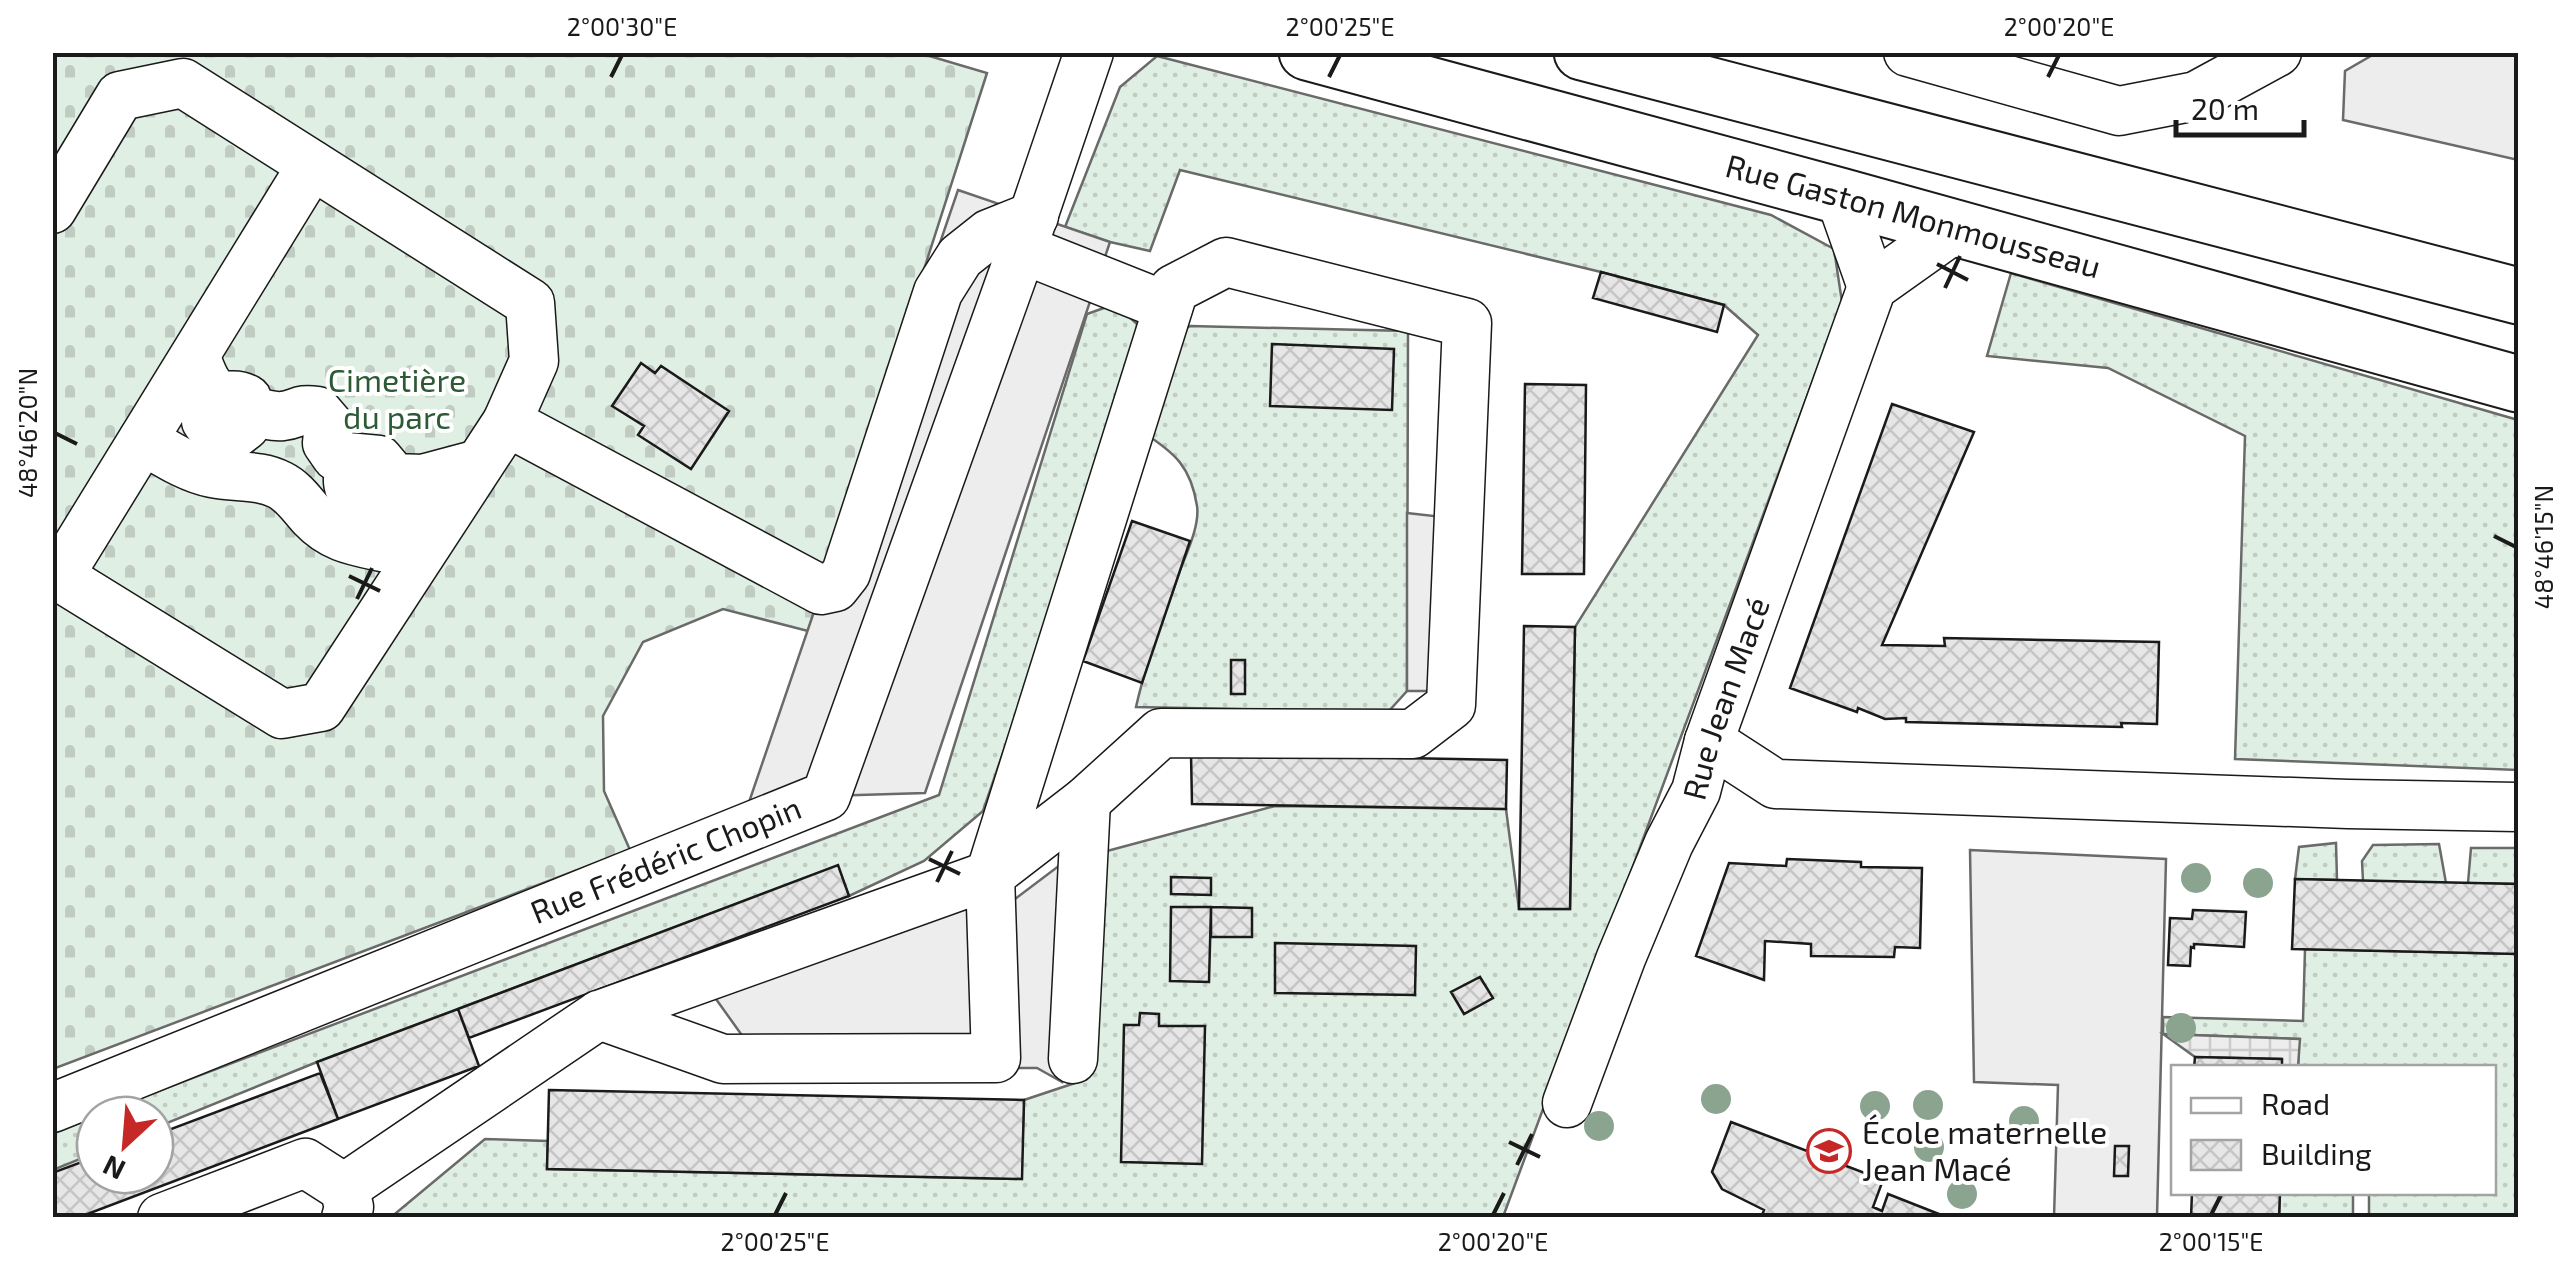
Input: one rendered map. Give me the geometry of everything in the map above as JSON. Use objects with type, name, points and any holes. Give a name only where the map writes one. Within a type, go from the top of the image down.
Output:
[{"type":"main road","name":"Rue Gaston Monmousseau","points":[[1307,52],[2518,384]]},
{"type":"main road","points":[[1582,52],[2518,296]]},
{"type":"street","name":"Rue Frédéric Chopin","points":[[52,1108],[826,796],[1089,52]]},
{"type":"street","points":[[1908,52],[2119,111],[2196,96],[2278,52]]},
{"type":"street","points":[[52,209],[120,96],[182,84],[530,303],[534,361],[507,422],[321,707],[282,714],[56,574],[312,166]]},
{"type":"street","points":[[1840,196],[1872,287],[1955,228]]},
{"type":"street","points":[[507,422],[821,590],[835,587],[846,573],[938,292],[960,257],[988,234],[1028,233],[1168,307]]},
{"type":"street","points":[[162,1218],[305,1163],[345,1203],[600,1015],[990,876],[1086,801],[1161,734],[1413,734],[1451,705],[1467,322],[1226,262],[1174,289],[990,876],[996,1058],[722,1060],[600,1015]]},
{"type":"street","name":"Rue Jean Macé","points":[[1567,1103],[1655,876],[1696,791],[1709,741],[1872,287]]},
{"type":"street","points":[[195,356],[208,386],[252,407],[286,434],[292,444],[312,455],[359,460],[423,479],[468,482]]},
{"type":"street","points":[[142,440],[206,472],[264,478],[284,486],[314,518],[342,539],[382,547],[468,482]]},
{"type":"street","points":[[1709,741],[1775,784],[2518,806]]},
{"type":"street","points":[[1073,1059],[1086,801]]},
{"type":"green space","name":"Cimetière du parc","points":[[916,52],[987,73],[808,631],[723,609],[643,642],[603,716],[604,791],[630,850],[53,1069],[53,53]]},
{"type":"green space","points":[[1157,56],[1771,215],[1834,249],[1842,302],[1503,1217],[390,1218],[485,1139],[548,1141],[547,1169],[1021,1179],[1024,1100],[1087,1079],[1107,851],[1275,806],[1506,809],[1519,909],[1570,909],[1575,627],[1758,335],[1724,305],[1180,170],[1150,251],[1065,227],[1120,87]]},
{"type":"green space","points":[[2011,273],[2518,420],[2518,770],[2235,759],[2245,436],[2108,368],[1987,356]]},
{"type":"green space","points":[[1115,304],[1137,324],[1137,362],[983,811],[924,861],[849,896],[837,866],[317,1062],[175,1120],[175,1095],[148,1095],[939,795],[1087,314]]},
{"type":"green space","points":[[1190,326],[1408,331],[1407,691],[1388,712],[1136,707],[1196,522],[1197,506],[1186,471],[1165,447],[1144,433],[1174,336]]},
{"type":"green space","points":[[2336,843],[2337,880],[2295,879],[2299,847]]},
{"type":"green space","points":[[2439,844],[2446,883],[2363,881],[2362,861],[2373,845]]},
{"type":"green space","points":[[2471,848],[2518,848],[2518,884],[2468,883]]},
{"type":"green space","points":[[2305,949],[2518,954],[2518,1217],[2369,1217],[2369,1195],[2496,1195],[2496,1065],[2298,1065],[2299,1039],[2163,1034],[2163,1017],[2303,1021]]},
{"type":"green space","points":[[75,1123],[75,1161],[53,1170],[53,1131]]},
{"type":"green space","points":[[2280,1195],[2353,1195],[2353,1217],[2279,1218]]},
{"type":"shaded area","points":[[2376,53],[2518,53],[2518,160],[2343,120],[2345,71]]},
{"type":"shaded area","points":[[958,190],[1110,242],[925,793],[826,796],[747,808]]},
{"type":"shaded area","points":[[1407,513],[1443,517],[1438,691],[1407,691]]},
{"type":"shaded area","points":[[1970,850],[2166,859],[2157,1217],[2054,1217],[2058,1085],[1974,1082]]},
{"type":"shaded area","points":[[1068,859],[1062,1082],[1037,1068],[751,1048],[711,992],[939,908],[1015,899]]},
{"type":"shaded area","points":[[2163,1034],[2300,1039],[2298,1065],[2282,1065],[2281,1059],[2195,1057]]},
{"type":"building","points":[[1601,272],[1724,305],[1717,332],[1593,298]]},
{"type":"building","points":[[1272,344],[1394,349],[1392,410],[1270,406]]},
{"type":"building","points":[[641,363],[655,373],[661,366],[729,411],[691,469],[638,435],[644,426],[612,406]]},
{"type":"building","points":[[1525,384],[1586,385],[1584,574],[1522,574]]},
{"type":"building","points":[[1892,404],[1974,432],[1882,645],[1945,646],[1944,638],[2159,642],[2157,724],[2121,723],[2122,727],[1906,722],[1906,718],[1885,719],[1858,708],[1857,712],[1790,688]]},
{"type":"building","points":[[1132,521],[1190,541],[1142,683],[1083,661]]},
{"type":"building","points":[[1524,626],[1575,627],[1570,909],[1519,909]]},
{"type":"building","points":[[1231,660],[1245,660],[1245,694],[1231,694]]},
{"type":"building","points":[[1191,754],[1507,760],[1506,809],[1192,804]]},
{"type":"building","points":[[1787,859],[1861,862],[1861,867],[1922,868],[1920,948],[1895,947],[1894,957],[1811,956],[1811,944],[1765,941],[1764,980],[1696,956],[1729,863],[1786,866]]},
{"type":"building","points":[[838,865],[849,896],[469,1038],[458,1009]]},
{"type":"building","points":[[1171,877],[1211,878],[1211,895],[1171,894]]},
{"type":"building","points":[[2295,879],[2518,884],[2518,954],[2292,949]]},
{"type":"building","points":[[1171,907],[1211,907],[1209,982],[1170,981]]},
{"type":"building","points":[[1211,907],[1252,908],[1252,937],[1211,937]]},
{"type":"building","points":[[2193,910],[2246,912],[2244,947],[2194,944],[2190,966],[2168,965],[2170,918],[2192,919]]},
{"type":"building","points":[[1275,943],[1416,946],[1415,995],[1275,993]]},
{"type":"building","points":[[1480,977],[1493,998],[1464,1014],[1451,992]]},
{"type":"building","points":[[458,1009],[479,1066],[338,1119],[317,1062]]},
{"type":"building","points":[[1140,1013],[1159,1014],[1159,1026],[1205,1026],[1202,1164],[1121,1162],[1124,1025],[1139,1025]]},
{"type":"building","points":[[2195,1057],[2282,1059],[2282,1065],[2194,1065]]},
{"type":"building","points":[[320,1073],[338,1119],[175,1181],[175,1127]]},
{"type":"building","points":[[549,1090],[1024,1100],[1022,1179],[547,1169]]},
{"type":"building","points":[[1731,1122],[1883,1180],[1873,1207],[1882,1211],[1888,1194],[1949,1218],[1761,1218],[1764,1210],[1722,1189],[1712,1172]]},
{"type":"building","points":[[2115,1146],[2129,1146],[2128,1176],[2114,1176]]},
{"type":"building","points":[[75,1164],[75,1195],[138,1195],[77,1218],[52,1218],[52,1173]]},
{"type":"building","points":[[2192,1195],[2280,1195],[2279,1218],[2191,1218]]},
{"type":"place","name":"École maternelle Jean Macé","points":[[1829,1151]]}]
